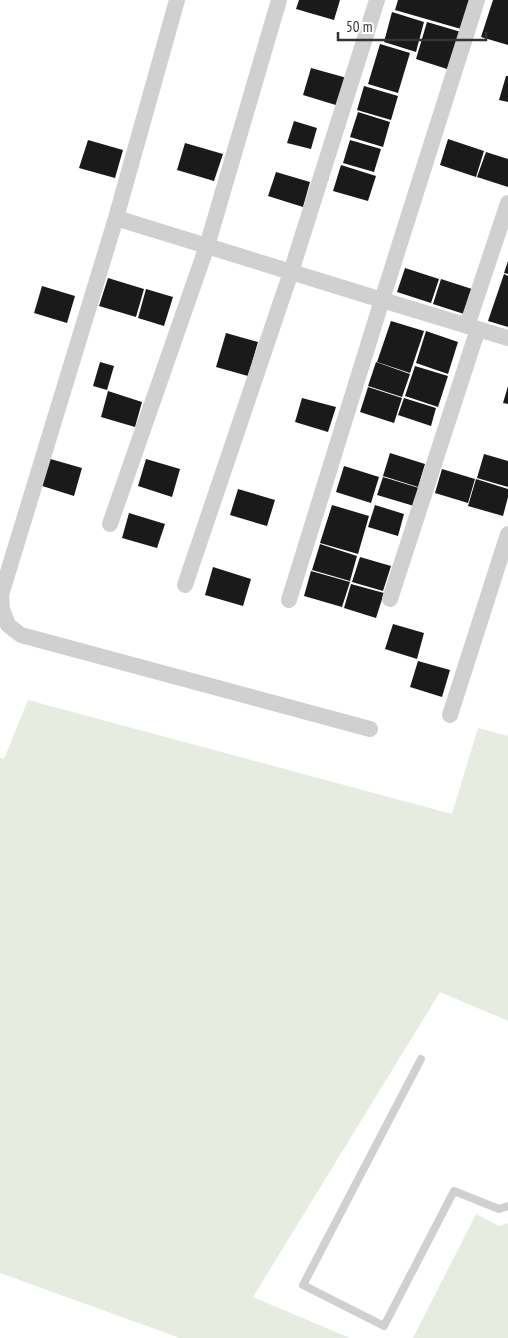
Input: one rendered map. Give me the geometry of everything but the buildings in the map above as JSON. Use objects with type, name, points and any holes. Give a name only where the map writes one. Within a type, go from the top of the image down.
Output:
[{"type":"street","points":[[177,0],[116,218],[1,595],[2,609],[8,625],[21,636],[370,729]]},
{"type":"street","points":[[110,524],[206,246],[279,0]]},
{"type":"street","points":[[185,585],[291,272],[377,0]]},
{"type":"street","points":[[289,600],[477,0]]},
{"type":"street","points":[[390,599],[473,327],[508,203]]},
{"type":"street","points":[[116,218],[508,338]]},
{"type":"street","points":[[450,715],[508,534]]},
{"type":"lane","points":[[421,1060],[303,1284],[384,1326],[454,1191],[499,1209],[508,1206]]},
{"type":"shaded area","points":[[28,700],[452,814],[478,728],[508,736],[508,1021],[440,992],[253,1297],[350,1338],[180,1338],[0,1273],[0,758],[4,759]]},
{"type":"shaded area","points":[[476,1214],[499,1226],[508,1223],[508,1338],[413,1338]]}]
